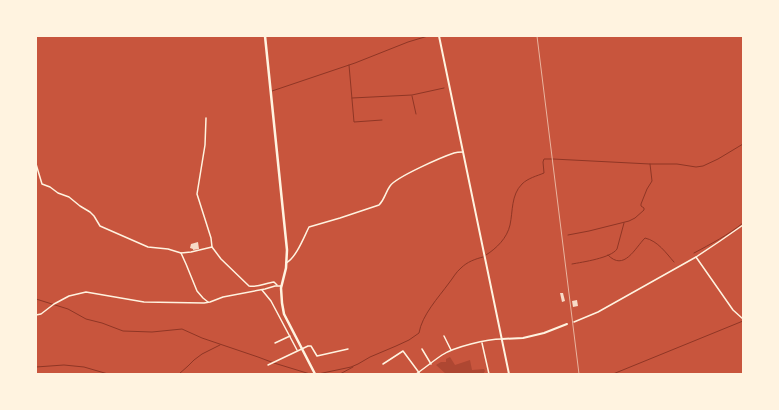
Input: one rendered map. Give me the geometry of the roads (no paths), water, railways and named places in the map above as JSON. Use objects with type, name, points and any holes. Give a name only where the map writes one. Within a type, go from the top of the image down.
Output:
[{"type":"main road","points":[[265,36],[287,250],[282,286],[282,303],[284,314],[315,374]]},
{"type":"street","points":[[439,36],[509,374]]},
{"type":"street","points":[[206,118],[205,145],[197,194],[211,238],[212,247],[220,258],[249,286],[255,287],[274,282],[278,286]]},
{"type":"street","points":[[286,263],[293,257],[309,227],[379,205],[383,201],[390,186],[398,180],[411,172],[454,153],[463,151]]},
{"type":"street","points":[[36,164],[42,184],[69,197],[90,212],[100,226],[148,247],[181,253],[196,252],[212,247]]},
{"type":"street","points":[[574,322],[598,312],[696,257],[743,225]]},
{"type":"street","points":[[181,253],[196,291],[209,302]]},
{"type":"street","points":[[696,257],[733,310],[743,319]]},
{"type":"street","points":[[36,315],[41,314],[54,304],[69,296],[86,292],[144,302],[204,303],[223,297],[282,286]]},
{"type":"street","points":[[262,290],[271,301],[298,350]]},
{"type":"street","points":[[383,364],[403,351],[418,374],[442,355],[451,350],[494,339],[523,338],[544,333],[567,324]]},
{"type":"street","points":[[275,343],[290,336]]},
{"type":"street","points":[[444,336],[451,350]]},
{"type":"street","points":[[482,342],[489,374]]},
{"type":"street","points":[[268,365],[308,346],[311,346],[317,356],[348,349]]},
{"type":"street","points":[[422,349],[431,364]]},
{"type":"waterway","points":[[272,91],[428,36]]},
{"type":"waterway","points":[[349,65],[354,122],[382,120]]},
{"type":"waterway","points":[[352,98],[412,95],[444,88]]},
{"type":"waterway","points":[[412,96],[416,114]]},
{"type":"waterway","points":[[486,255],[498,246],[509,230],[514,198],[518,188],[527,180],[544,173],[544,159],[677,164],[696,167],[703,166],[718,159],[743,144]]},
{"type":"waterway","points":[[568,235],[629,221],[635,218],[644,210],[641,204],[652,181],[650,164]]},
{"type":"waterway","points":[[572,264],[596,259],[614,252],[617,249],[624,223]]},
{"type":"waterway","points":[[694,253],[713,243],[743,223]]},
{"type":"waterway","points":[[608,255],[614,260],[624,260],[629,257],[645,238],[658,245],[674,262]]},
{"type":"waterway","points":[[318,374],[351,367],[409,340],[419,333],[427,313],[458,271],[468,262],[483,257]]},
{"type":"waterway","points":[[36,299],[68,309],[86,319],[123,331],[152,332],[182,329],[202,338],[310,374]]},
{"type":"waterway","points":[[613,374],[743,321]]},
{"type":"waterway","points":[[179,374],[202,354],[220,345]]},
{"type":"waterway","points":[[36,367],[64,365],[84,367],[108,374]]},
{"type":"waterway","points":[[340,374],[353,367]]},
{"type":"railway","points":[[537,36],[579,374]]}]
